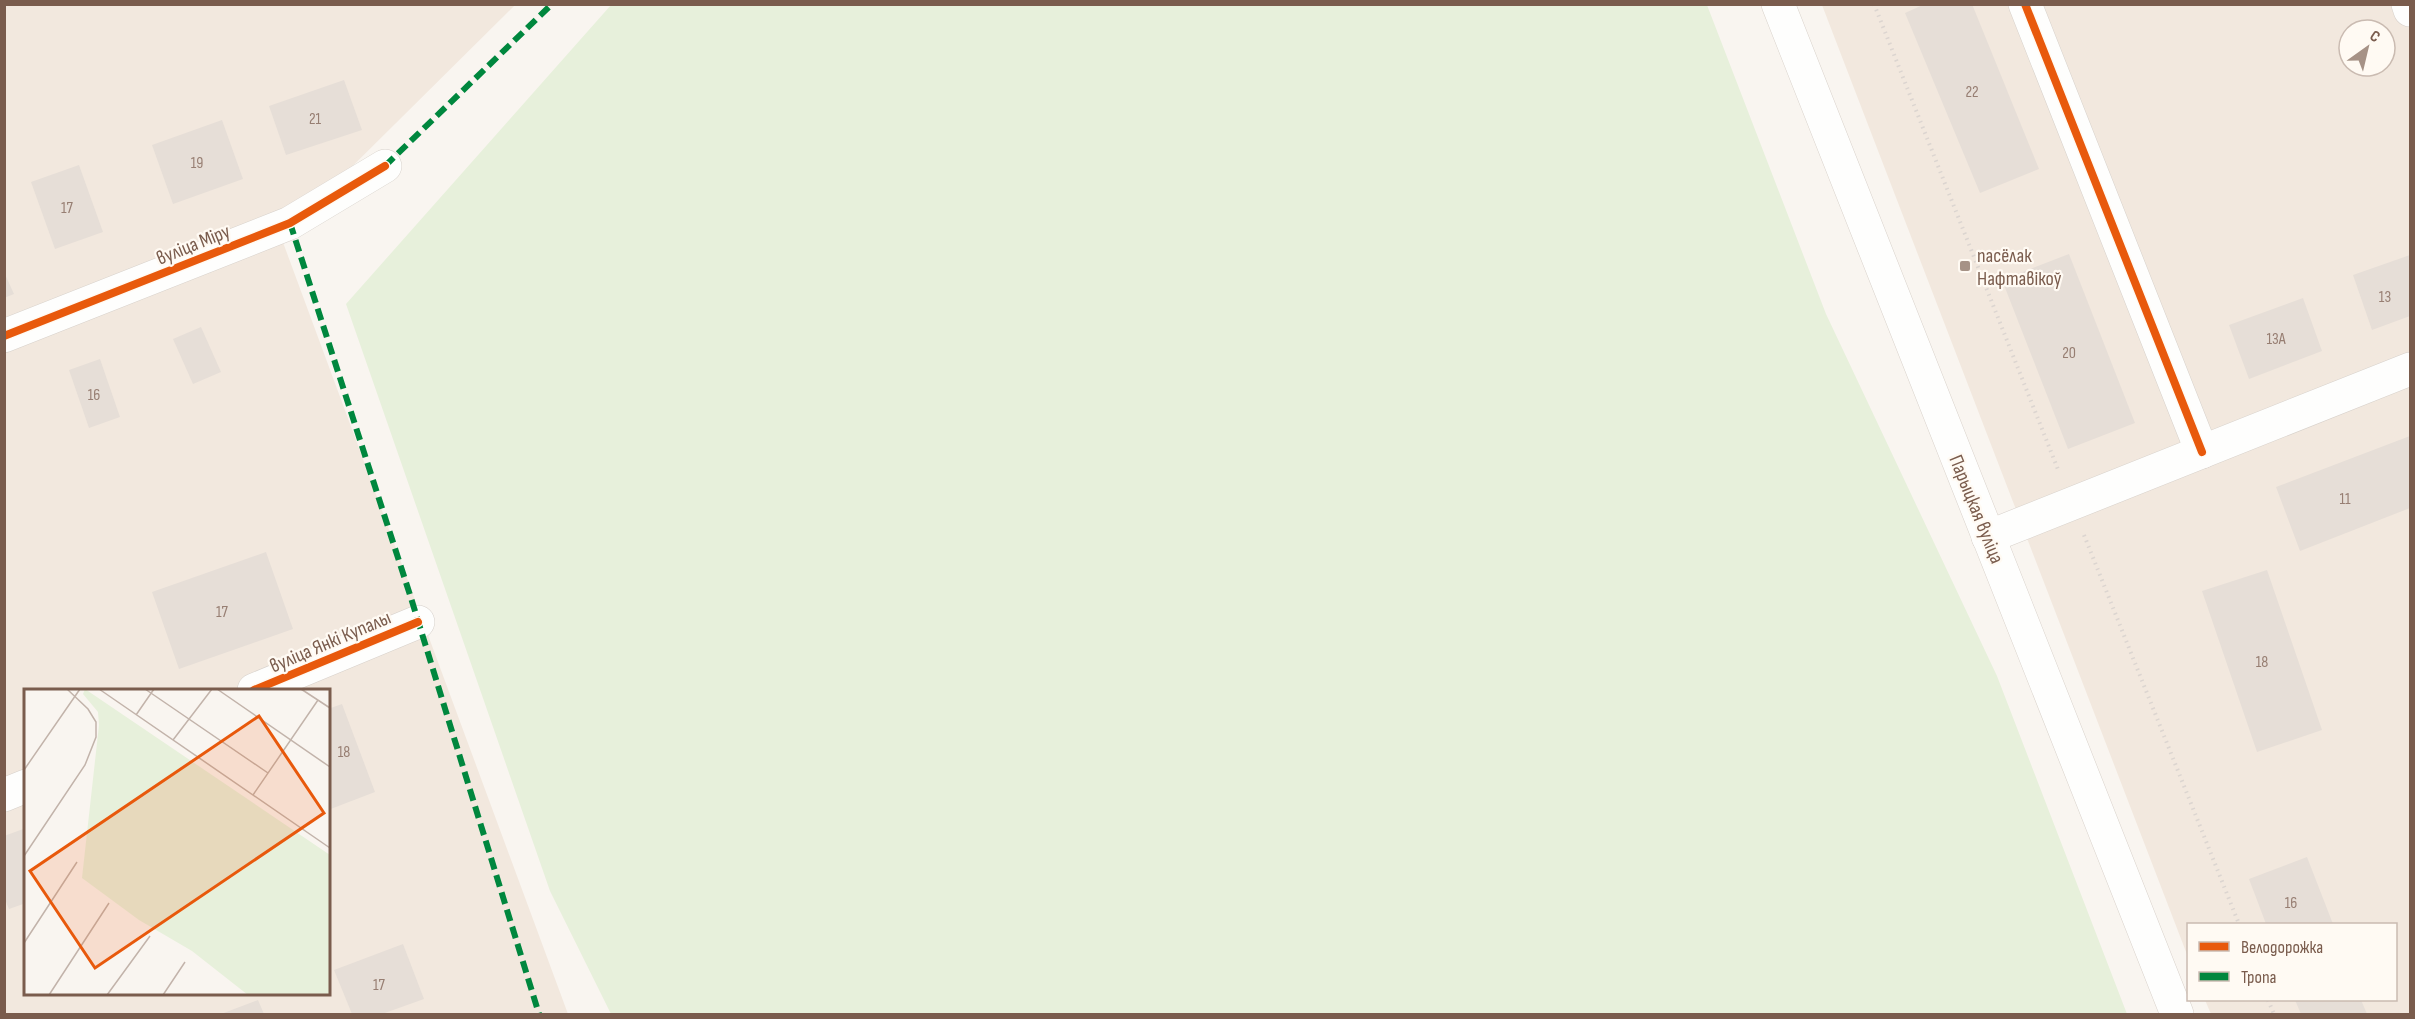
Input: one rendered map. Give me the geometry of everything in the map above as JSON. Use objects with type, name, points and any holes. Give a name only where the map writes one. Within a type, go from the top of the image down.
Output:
[{"type":"street","name":"Парыцкая вуліца","points":[[1778,4],[2177,1014]]},
{"type":"street","points":[[2025,4],[2202,452]]},
{"type":"street","points":[[2408,4],[2410,10]]},
{"type":"street","name":"вуліца Міру","points":[[4,336],[290,223],[385,166]]},
{"type":"street","points":[[1988,537],[2410,369]]},
{"type":"street","name":"вуліца Янкі Купалы","points":[[256,689],[418,622]]},
{"type":"street","points":[[4,795],[24,787]]},
{"type":"path","points":[[1875,4],[2239,923]]},
{"type":"shaded area","points":[[5,5],[515,5],[281,237],[568,1014],[5,1014]]},
{"type":"shaded area","name":"пасёлак Нафтавікоў","points":[[1822,5],[2410,5],[2410,1014],[2211,1014],[2205,1001],[2397,1001],[2397,923],[2187,923],[2187,954]]},
{"type":"green space","points":[[611,5],[1707,5],[1826,314],[1997,676],[2127,1014],[611,1014],[550,891],[346,304]]},
{"type":"building","points":[[1925,4],[1972,4],[2039,169],[1980,193],[1905,13]]},
{"type":"building","points":[[344,80],[362,130],[286,155],[269,106]]},
{"type":"building","points":[[222,120],[243,179],[173,204],[152,145]]},
{"type":"building","points":[[79,165],[103,232],[55,249],[31,182]]},
{"type":"building","points":[[2069,254],[2135,423],[2068,449],[2002,280]]},
{"type":"building","points":[[2410,255],[2410,316],[2372,330],[2353,275]]},
{"type":"building","points":[[4,272],[14,294],[4,298]]},
{"type":"building","points":[[2303,298],[2322,351],[2249,379],[2229,325]]},
{"type":"building","points":[[201,327],[221,372],[193,384],[173,339]]},
{"type":"building","points":[[100,359],[120,417],[89,428],[69,370]]},
{"type":"building","points":[[2410,436],[2410,508],[2300,551],[2276,487]]},
{"type":"building","points":[[266,552],[293,629],[179,669],[152,592]]},
{"type":"building","points":[[2267,570],[2322,730],[2257,752],[2202,591]]},
{"type":"building","points":[[342,704],[375,792],[330,809],[330,708]]},
{"type":"building","points":[[24,829],[24,904],[9,909],[4,897],[4,836]]},
{"type":"building","points":[[2307,857],[2333,923],[2266,923],[2249,879]]},
{"type":"building","points":[[403,944],[424,999],[382,1014],[352,1014],[334,970]]},
{"type":"building","points":[[258,1000],[264,1014],[221,1014]]},
{"type":"building","points":[[2295,1001],[2361,1001],[2367,1014],[2301,1014]]},
{"type":"marked path","points":[[385,166],[552,4]]},
{"type":"marked path","points":[[290,223],[411,598],[539,1014]]},
{"type":"cycle path","points":[[2025,4],[2202,452]]},
{"type":"cycle path","points":[[4,336],[290,223],[385,166]]},
{"type":"cycle path","points":[[256,689],[418,622]]},
{"type":"place","name":"пасёлак Нафтавікоў","points":[[1965,266]]}]
